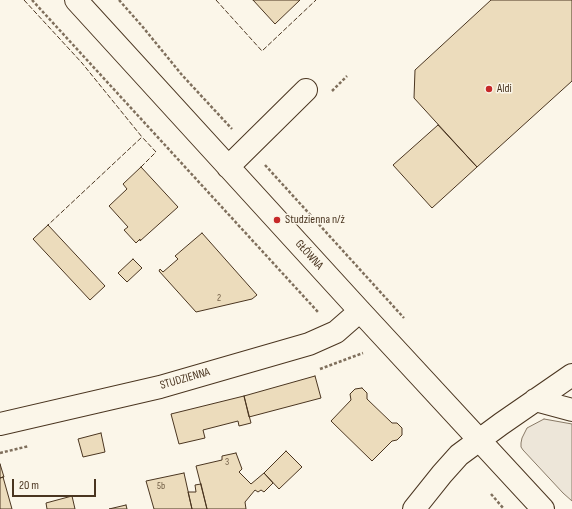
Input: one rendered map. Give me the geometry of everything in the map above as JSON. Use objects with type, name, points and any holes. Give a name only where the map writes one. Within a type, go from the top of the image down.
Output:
[{"type":"street","name":"GŁÓWNA","points":[[76,0],[543,509]]},
{"type":"street","points":[[228,167],[306,90]]},
{"type":"street","name":"STUDZIENNA","points":[[0,424],[160,387],[309,344],[336,332],[360,311]]},
{"type":"street","points":[[414,509],[459,455],[572,375]]},
{"type":"street","points":[[535,400],[572,410]]},
{"type":"path","points":[[32,0],[138,115]]},
{"type":"path","points":[[119,0],[182,75],[406,320]]},
{"type":"shaded area","points":[[544,419],[572,424],[572,501],[521,447],[522,438],[527,428]]},
{"type":"building","points":[[253,0],[300,0],[275,24]]},
{"type":"building","name":"Aldi","points":[[491,0],[572,0],[572,81],[477,167],[414,98],[415,70]]},
{"type":"building","points":[[438,125],[477,167],[432,208],[393,165]]},
{"type":"building","points":[[141,167],[178,207],[136,243],[124,230],[128,227],[109,206],[127,189],[123,184]]},
{"type":"building","points":[[48,225],[105,286],[90,300],[33,239]]},
{"type":"building","points":[[202,233],[257,295],[252,299],[196,312],[159,271],[160,269],[163,272],[178,259],[175,256]]},
{"type":"building","points":[[133,259],[142,268],[127,282],[118,273]]},
{"type":"building","points":[[315,376],[321,398],[249,417],[244,396]]},
{"type":"building","points":[[362,388],[367,393],[367,399],[392,423],[397,423],[402,428],[402,435],[397,440],[392,441],[372,461],[331,421],[351,400],[350,394],[355,389]]},
{"type":"building","points":[[244,396],[251,423],[239,426],[238,421],[203,430],[205,438],[179,444],[171,414]]},
{"type":"building","points":[[101,433],[105,452],[83,457],[78,439]]},
{"type":"building","points":[[286,451],[302,467],[279,489],[264,473]]},
{"type":"building","points":[[236,453],[242,469],[239,472],[251,484],[264,473],[273,483],[264,492],[261,490],[258,492],[255,490],[245,502],[246,509],[207,509],[196,466],[222,460],[222,456]]},
{"type":"building","points":[[0,464],[4,477],[0,478]]},
{"type":"building","points":[[184,473],[192,509],[154,509],[146,481]]},
{"type":"building","points":[[3,477],[12,509],[0,509],[0,478]]},
{"type":"building","points":[[201,484],[207,509],[192,509],[188,492],[196,492],[195,485]]},
{"type":"building","points":[[72,496],[75,509],[47,509],[46,503]]},
{"type":"building","points":[[126,505],[127,509],[109,509]]},
{"type":"fence","points":[[24,0],[82,63],[142,137],[48,225]]},
{"type":"fence","points":[[216,0],[262,51],[316,0]]},
{"type":"fence","points":[[141,167],[156,152],[142,137]]},
{"type":"place","name":"Aldi","points":[[489,89]]},
{"type":"place","name":"Studzienna n/ż","points":[[277,220]]}]
